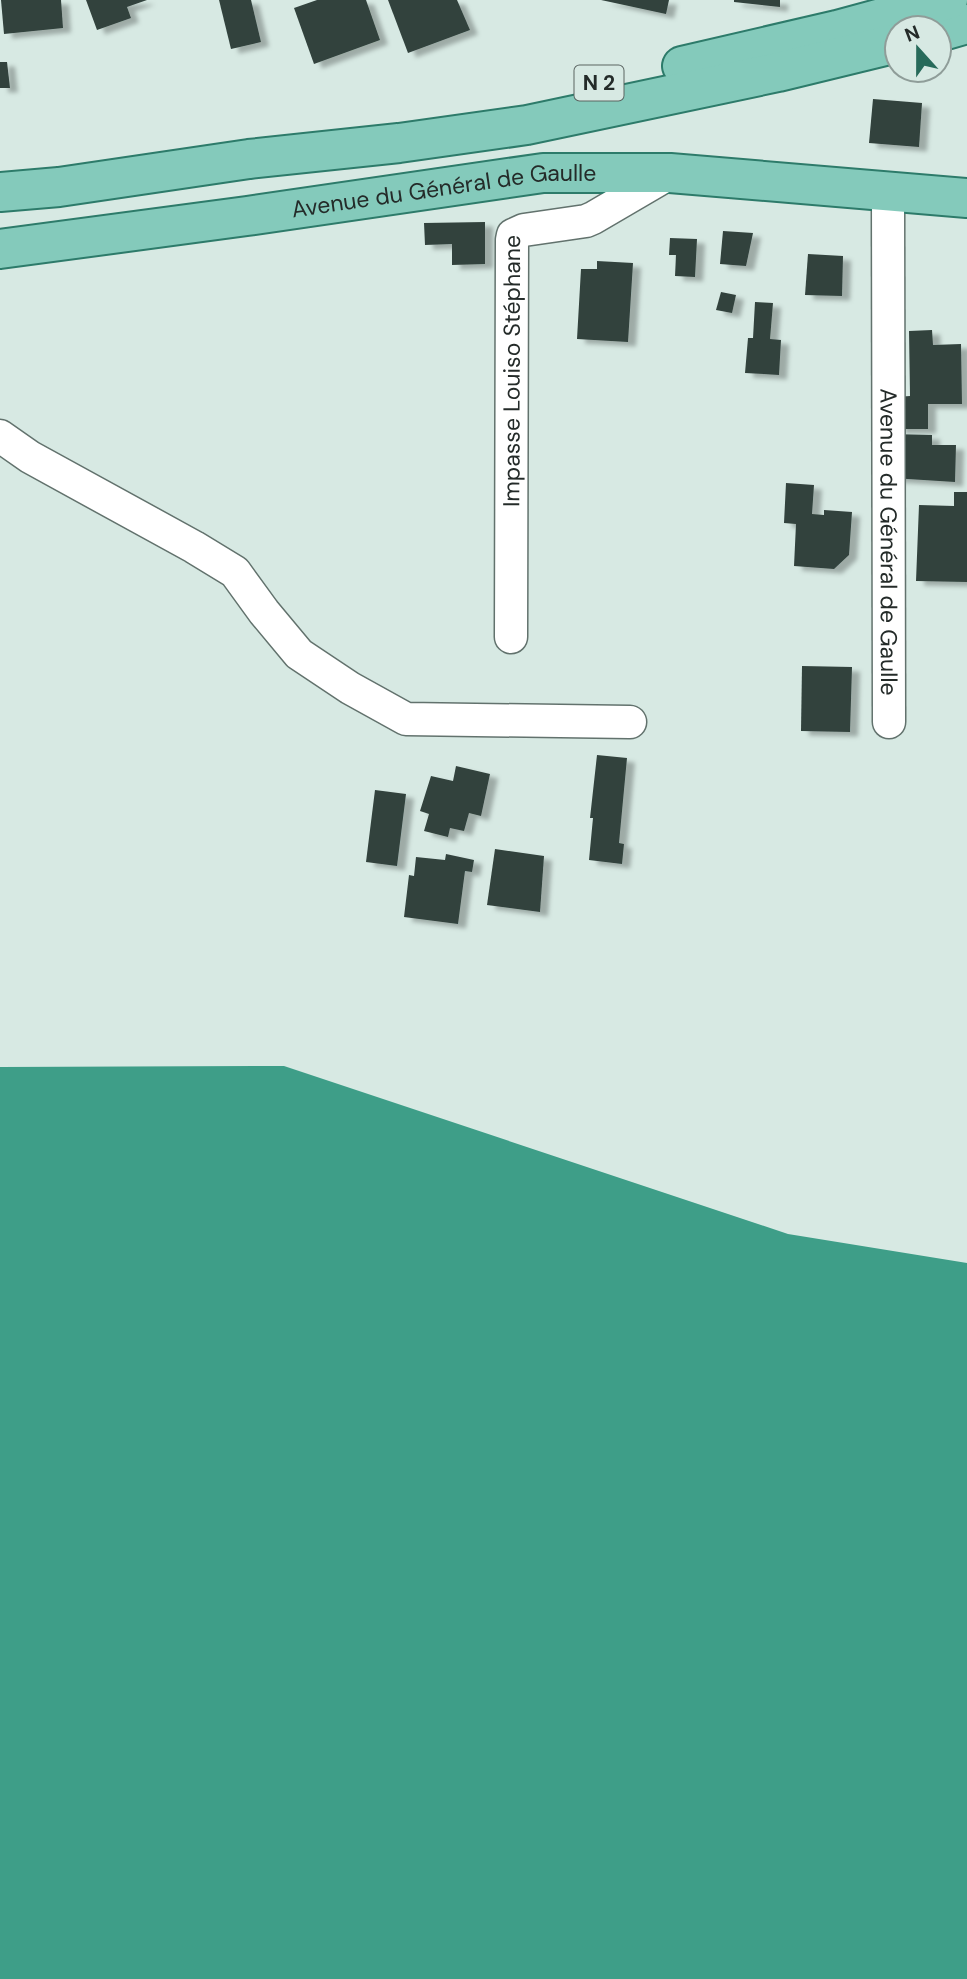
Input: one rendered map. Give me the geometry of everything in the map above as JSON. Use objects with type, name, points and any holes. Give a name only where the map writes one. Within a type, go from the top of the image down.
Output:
[{"type":"main road","name":"N 2","points":[[249,159],[667,69],[836,30],[948,0]]},
{"type":"main road","name":"N 2","points":[[0,192],[59,187],[249,159],[399,143],[527,124],[778,72],[883,46]]},
{"type":"main road","name":"Avenue du Général de Gaulle","points":[[0,249],[543,173],[670,173],[967,198]]},
{"type":"street","name":"Impasse Louiso Stéphane","points":[[511,638],[513,234],[593,218],[670,173]]},
{"type":"street","name":"Avenue du Général de Gaulle","points":[[888,192],[889,722]]},
{"type":"street","points":[[0,436],[30,457],[235,572],[299,654],[349,688],[406,719],[631,722]]},
{"type":"shaded area","points":[[284,1066],[788,1234],[967,1263],[967,1979],[0,1979],[0,1067]]},
{"type":"building","points":[[1,0],[61,0],[63,28],[4,34]]},
{"type":"building","points":[[86,0],[147,0],[127,7],[131,18],[97,30]]},
{"type":"building","points":[[219,0],[251,0],[261,42],[231,49]]},
{"type":"building","points":[[317,0],[366,0],[380,40],[314,64],[294,8]]},
{"type":"building","points":[[388,0],[457,0],[470,30],[408,53]]},
{"type":"building","points":[[601,0],[669,0],[666,14]]},
{"type":"building","points":[[780,0],[780,7],[734,2]]},
{"type":"building","points":[[0,62],[7,62],[10,88],[0,88]]},
{"type":"building","points":[[873,99],[922,103],[919,147],[869,143]]},
{"type":"building","points":[[485,222],[485,264],[452,265],[452,244],[425,245],[424,223]]},
{"type":"building","points":[[723,231],[753,233],[746,266],[720,264]]},
{"type":"building","points":[[670,238],[697,239],[695,277],[675,276],[676,255],[669,255]]},
{"type":"building","points":[[808,254],[843,256],[842,296],[805,295]]},
{"type":"building","points":[[597,261],[633,263],[628,342],[577,339],[581,269],[597,269]]},
{"type":"building","points":[[721,292],[736,295],[732,313],[716,310]]},
{"type":"building","points":[[755,302],[773,303],[770,339],[781,340],[779,375],[745,373],[748,338],[753,338]]},
{"type":"building","points":[[932,330],[933,345],[961,344],[962,404],[928,404],[928,429],[897,429],[896,397],[910,396],[909,331]]},
{"type":"building","points":[[891,434],[932,435],[932,445],[956,445],[955,482],[892,478]]},
{"type":"building","points":[[786,483],[814,485],[812,514],[824,515],[824,510],[852,512],[849,555],[834,569],[794,566],[796,524],[784,523]]},
{"type":"building","points":[[954,492],[967,492],[967,582],[916,581],[919,505],[954,506]]},
{"type":"building","points":[[802,666],[852,667],[850,732],[801,731]]},
{"type":"building","points":[[597,755],[627,758],[619,843],[624,844],[622,864],[589,860],[593,818],[590,818]]},
{"type":"building","points":[[456,766],[490,774],[481,816],[469,813],[464,831],[450,828],[448,837],[424,831],[429,814],[420,811],[431,776],[453,781]]},
{"type":"building","points":[[375,790],[406,794],[397,866],[366,862]]},
{"type":"building","points":[[495,849],[544,856],[540,912],[487,905]]},
{"type":"building","points":[[446,854],[474,860],[472,872],[465,871],[458,924],[404,917],[409,875],[414,876],[416,857],[445,860]]}]
